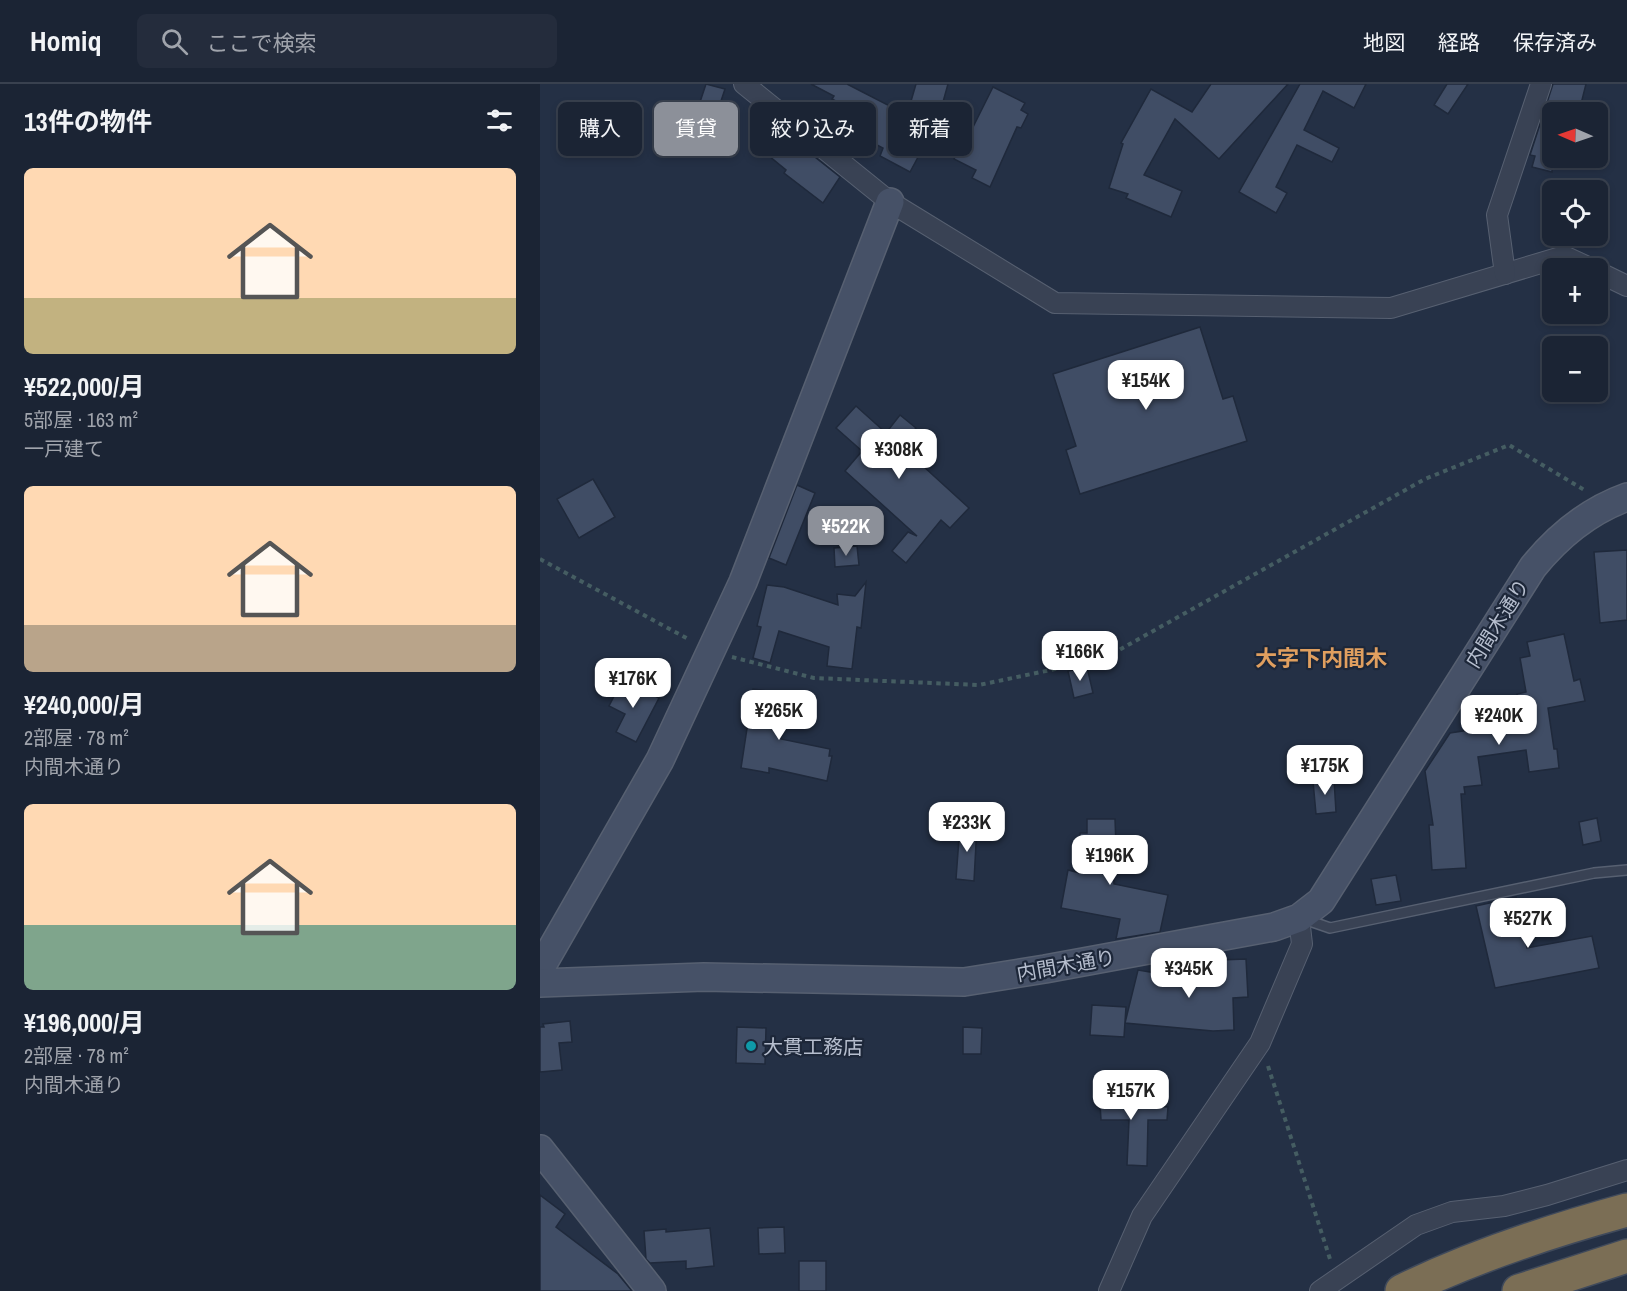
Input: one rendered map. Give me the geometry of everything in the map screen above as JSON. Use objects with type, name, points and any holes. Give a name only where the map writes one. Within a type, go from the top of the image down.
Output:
[{"type":"highway","points":[[1402,1291],[1474,1260],[1536,1237],[1627,1210]]},
{"type":"highway","points":[[1519,1291],[1627,1256]]},
{"type":"street","points":[[744,84],[890,202],[1055,303],[1391,308],[1542,263]]},
{"type":"street","points":[[1505,274],[1497,215],[1541,84]]},
{"type":"street","points":[[540,969],[660,760],[743,582],[890,202]]},
{"type":"street","points":[[1608,277],[1627,286]]},
{"type":"street","name":"内間木通り","points":[[540,983],[704,977],[964,981],[1046,969],[1274,927],[1299,918],[1321,901],[1533,567],[1552,544],[1572,526],[1617,501]]},
{"type":"street","points":[[1109,1291],[1142,1216],[1260,1043],[1302,944],[1299,918]]},
{"type":"street","points":[[540,1149],[652,1291]]},
{"type":"street","points":[[1320,1291],[1416,1225],[1452,1212],[1504,1206],[1536,1198],[1627,1170]]},
{"type":"lane","points":[[1299,918],[1330,928],[1594,873],[1627,870]]},
{"type":"path","points":[[540,558],[711,652],[814,678],[979,685],[1103,659],[1425,479],[1509,444],[1617,501]]},
{"type":"path","points":[[1260,1043],[1337,1280]]},
{"type":"building","points":[[706,84],[725,89],[721,102],[700,102]]},
{"type":"building","points":[[811,84],[847,84],[888,105],[888,156],[919,156],[910,172],[880,156],[883,148],[876,144],[876,102],[838,102],[832,99],[834,96]]},
{"type":"building","points":[[916,84],[948,84],[943,102],[911,102]]},
{"type":"building","points":[[1211,84],[1288,84],[1219,159],[1175,119],[1144,175],[1182,191],[1171,217],[1126,198],[1128,194],[1109,188],[1123,144],[1121,143],[1151,89],[1192,112]]},
{"type":"building","points":[[1300,84],[1366,84],[1354,108],[1323,91],[1304,130],[1339,148],[1332,162],[1297,145],[1276,187],[1287,193],[1276,213],[1239,192]]},
{"type":"building","points":[[1447,84],[1468,84],[1448,114],[1434,105]]},
{"type":"building","points":[[1553,84],[1586,84],[1582,102],[1547,102]]},
{"type":"building","points":[[993,87],[1025,103],[1021,110],[1028,114],[1021,128],[1017,127],[990,187],[972,178],[976,170],[954,159],[955,156],[972,156],[972,129]]},
{"type":"building","points":[[1542,118],[1542,168],[1552,168],[1552,172],[1532,167],[1535,156],[1530,155]]},
{"type":"building","points":[[769,156],[814,156],[840,177],[823,203],[784,173],[786,170]]},
{"type":"building","points":[[1200,327],[1223,399],[1233,396],[1247,441],[1080,494],[1066,450],[1076,446],[1053,374]]},
{"type":"building","points":[[856,406],[886,433],[900,415],[916,428],[901,446],[969,508],[950,528],[941,520],[906,563],[892,551],[908,532],[917,536],[845,471],[862,451],[836,428]]},
{"type":"building","points":[[593,479],[615,517],[579,538],[557,499]]},
{"type":"building","points":[[797,485],[815,493],[786,565],[769,558]]},
{"type":"building","points":[[857,546],[859,565],[835,567],[834,548]]},
{"type":"building","points":[[1627,550],[1627,620],[1600,623],[1594,552]]},
{"type":"building","points":[[866,582],[861,628],[857,627],[852,669],[827,666],[829,647],[779,631],[770,663],[753,658],[761,627],[757,626],[767,585],[784,587],[838,605],[837,594],[855,596]]},
{"type":"building","points":[[1564,634],[1574,681],[1580,679],[1585,701],[1548,708],[1559,768],[1529,772],[1526,750],[1478,757],[1482,785],[1464,787],[1465,794],[1461,794],[1466,868],[1432,870],[1429,825],[1433,825],[1425,771],[1450,733],[1521,722],[1517,694],[1526,692],[1520,658],[1530,656],[1527,642]]},
{"type":"building","points":[[1087,667],[1093,693],[1074,698],[1068,671]]},
{"type":"building","points":[[623,679],[659,698],[636,742],[616,732],[625,714],[609,706]]},
{"type":"building","points":[[753,689],[788,694],[781,739],[830,749],[829,756],[832,756],[827,781],[769,768],[769,773],[741,768]]},
{"type":"building","points":[[1334,779],[1336,812],[1316,814],[1313,781]]},
{"type":"building","points":[[1597,818],[1601,841],[1583,845],[1579,822]]},
{"type":"building","points":[[1087,819],[1115,819],[1116,846],[1112,846],[1114,884],[1168,895],[1160,932],[1116,939],[1120,919],[1061,908],[1068,870],[1080,873],[1080,833],[1087,833]]},
{"type":"building","points":[[960,825],[977,825],[974,881],[956,879]]},
{"type":"building","points":[[1396,875],[1401,901],[1376,905],[1371,879]]},
{"type":"building","points":[[1516,897],[1527,948],[1592,936],[1599,968],[1495,988],[1476,906]]},
{"type":"building","points":[[1246,959],[1248,997],[1233,998],[1234,1030],[1213,1031],[1125,1023],[1138,970],[1180,977],[1220,975],[1220,960]]},
{"type":"building","points":[[1092,1005],[1126,1007],[1124,1037],[1090,1035]]},
{"type":"building","points":[[570,1021],[572,1042],[559,1043],[562,1070],[540,1072],[540,1027],[544,1027],[543,1024]]},
{"type":"building","name":"大貫工務店","points":[[737,1027],[766,1028],[765,1064],[736,1063]]},
{"type":"building","points":[[963,1027],[982,1028],[981,1054],[963,1054]]},
{"type":"building","points":[[1121,1085],[1122,1103],[1168,1107],[1167,1120],[1148,1120],[1147,1166],[1127,1165],[1129,1120],[1101,1120],[1099,1086]]},
{"type":"building","points":[[540,1195],[565,1214],[556,1227],[618,1274],[632,1291],[540,1291]]},
{"type":"building","points":[[784,1227],[785,1253],[759,1254],[758,1228]]},
{"type":"building","points":[[710,1228],[714,1266],[686,1269],[686,1261],[650,1263],[646,1259],[644,1231],[666,1229],[666,1232]]},
{"type":"building","points":[[799,1261],[826,1261],[826,1291],[799,1291]]},
{"type":"place","name":"大貫工務店","points":[[751,1046]]},
{"type":"district","name":"大字下内間木","points":[[1321,658]]}]
